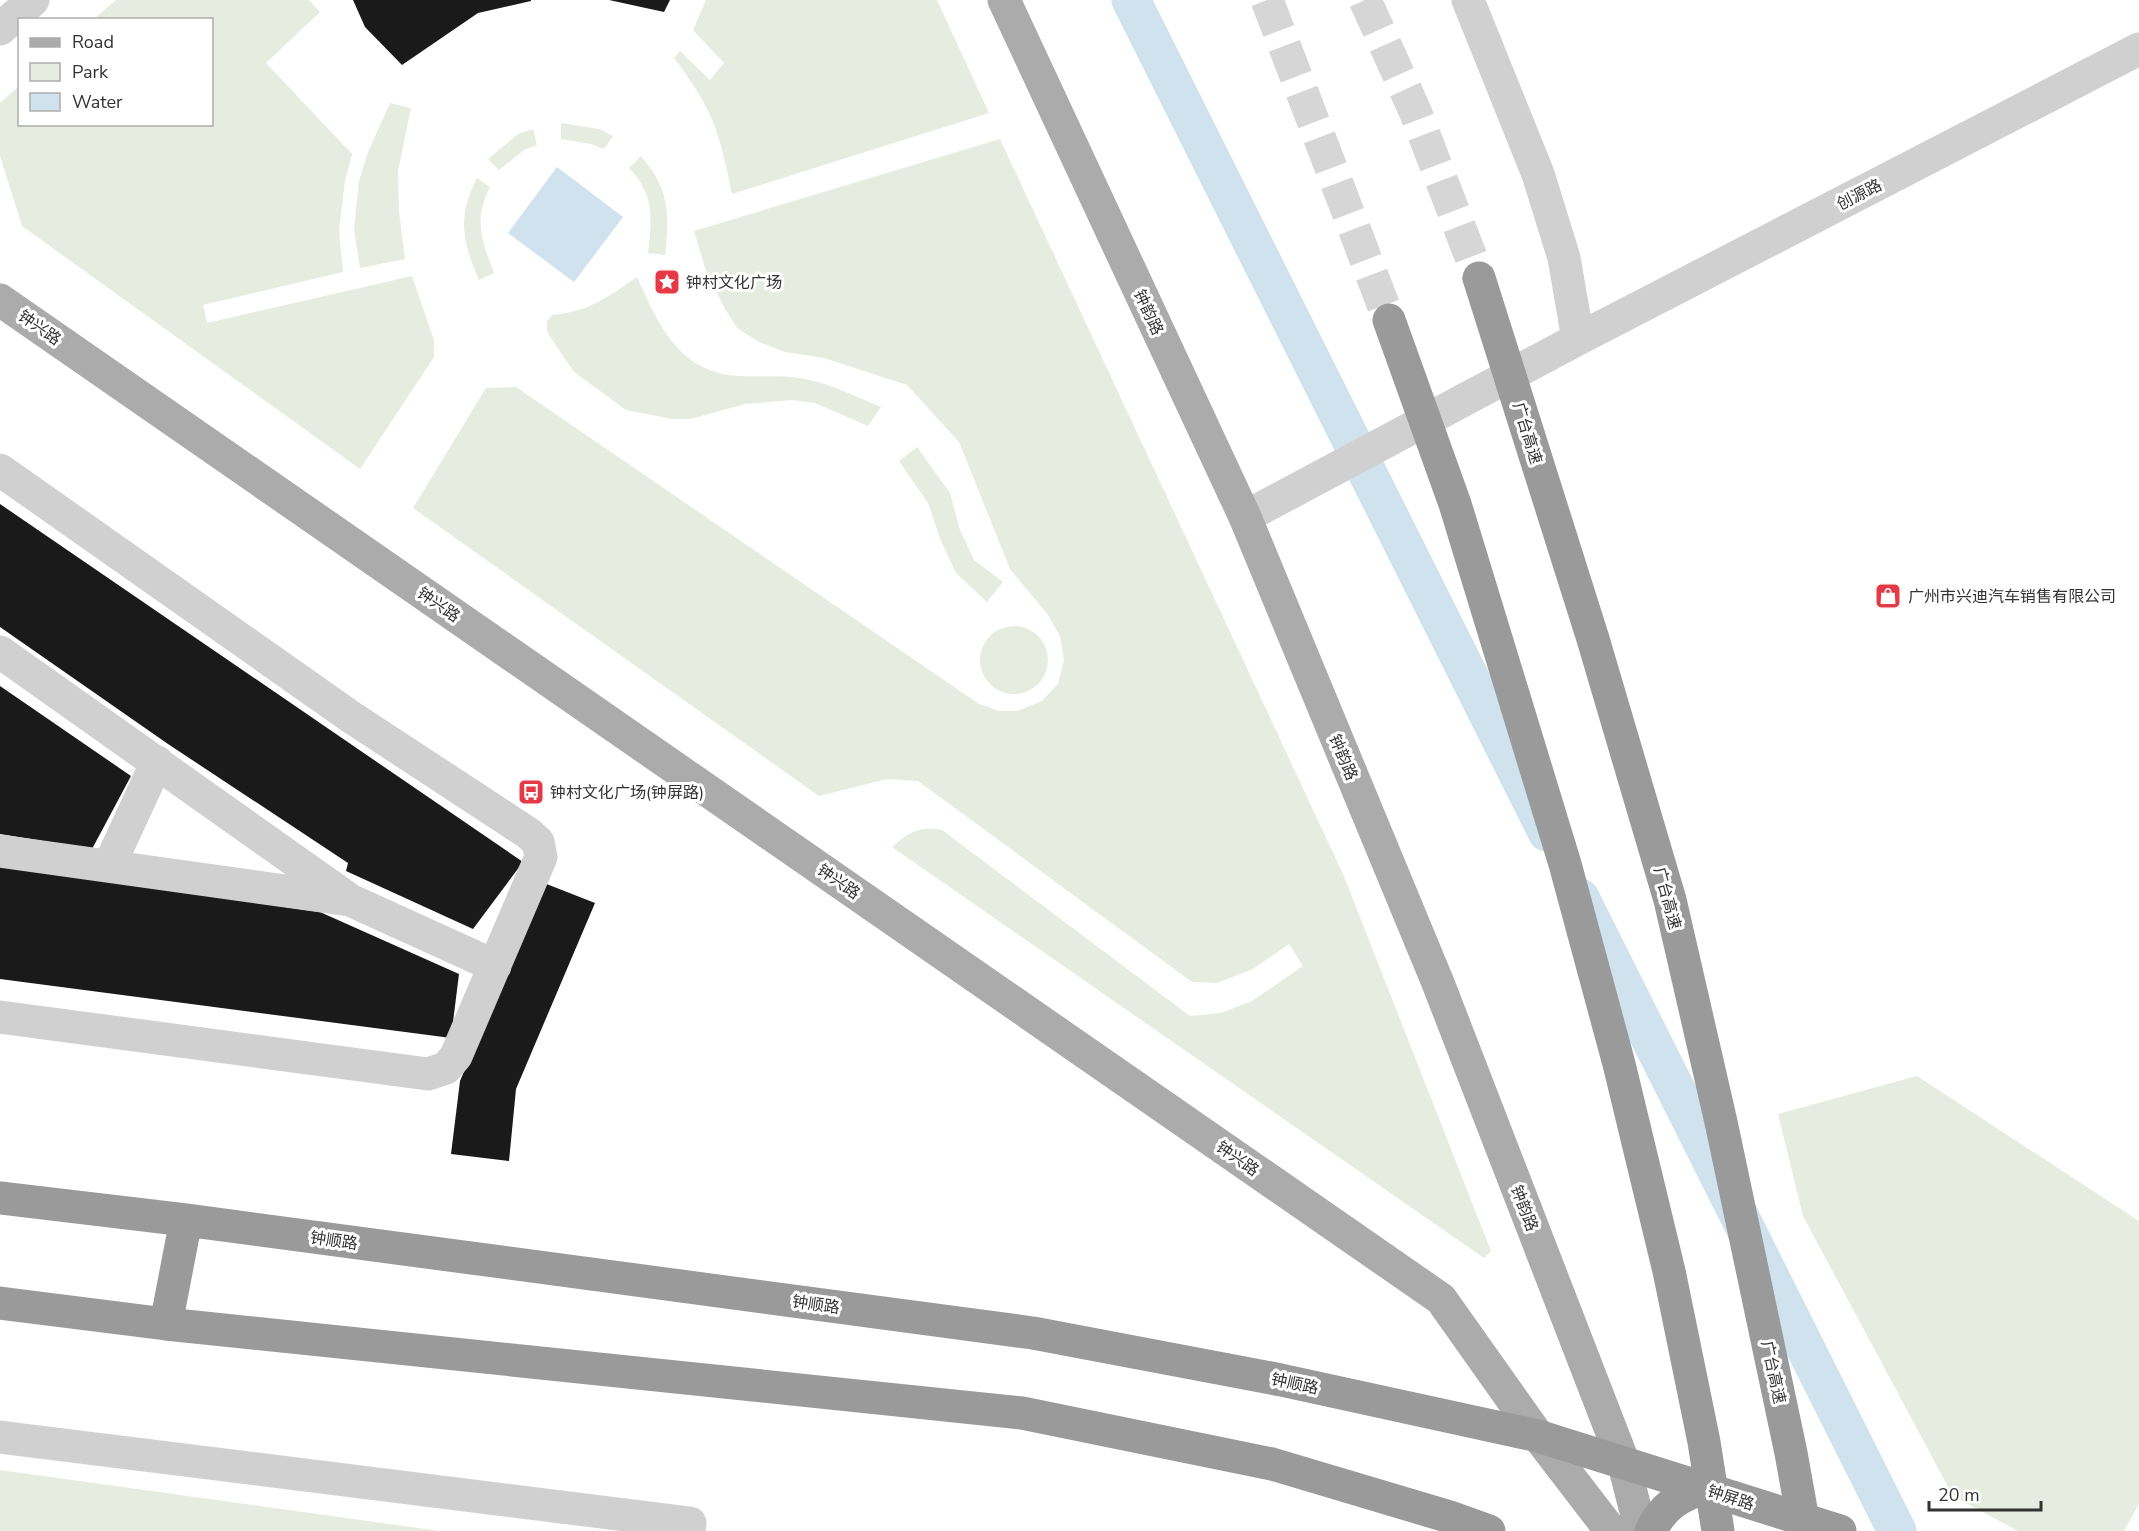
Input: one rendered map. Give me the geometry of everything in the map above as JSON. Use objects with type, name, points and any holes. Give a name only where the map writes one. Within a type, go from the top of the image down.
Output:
[{"type":"highway","name":"广台高速","points":[[1479,278],[1589,628],[1670,900],[1721,1122],[1791,1453],[1805,1531]]},
{"type":"highway","points":[[1389,320],[1455,504],[1564,864],[1607,1020],[1670,1271],[1704,1442],[1718,1531]]},
{"type":"highway","name":"钟顺路","points":[[0,1198],[186,1220],[1033,1333],[1281,1380],[1538,1436],[1623,1461]]},
{"type":"highway","points":[[166,1324],[186,1220]]},
{"type":"highway","points":[[0,1303],[166,1324],[1022,1413],[1272,1464],[1449,1524],[1489,1531]]},
{"type":"highway","name":"钟屏路","points":[[1623,1461],[1840,1531]]},
{"type":"highway","points":[[1651,1531],[1660,1514],[1674,1501],[1705,1488]]},
{"type":"main road","name":"钟韵路","points":[[1005,0],[1245,517],[1438,983],[1623,1461],[1641,1531]]},
{"type":"main road","name":"钟兴路","points":[[0,300],[1441,1299],[1538,1436],[1611,1531]]},
{"type":"street","points":[[0,29],[33,0]]},
{"type":"street","points":[[1468,0],[1538,174],[1564,258],[1578,339]]},
{"type":"street","name":"创源路","points":[[1245,517],[1578,339],[2139,49]]},
{"type":"street","points":[[0,470],[351,717],[528,833],[538,843],[541,856],[456,1056],[446,1068],[428,1074],[0,1017]]},
{"type":"street","points":[[0,652],[350,900],[495,966]]},
{"type":"street","points":[[109,866],[157,762]]},
{"type":"street","points":[[0,851],[350,900]]},
{"type":"street","points":[[0,1437],[690,1524],[689,1531]]},
{"type":"green space","points":[[116,0],[309,0],[320,12],[266,63],[352,154],[345,181],[339,230],[343,272],[203,305],[207,323],[412,276],[434,340],[434,357],[360,469],[22,226],[0,156],[0,103],[18,87],[18,126],[213,126],[213,18],[95,18]]},
{"type":"green space","points":[[706,0],[937,0],[989,113],[732,194],[722,149],[713,122],[701,97],[674,58],[680,51],[710,80],[724,63],[693,30]]},
{"type":"green space","points":[[390,103],[411,108],[398,171],[399,212],[405,259],[360,268],[354,229],[359,181],[368,152]]},
{"type":"green space","points":[[561,123],[599,129],[613,136],[604,149],[591,144],[561,139]]},
{"type":"green space","points":[[533,129],[537,145],[524,150],[499,170],[488,159],[518,134]]},
{"type":"green space","points":[[1000,139],[1343,874],[1491,1251],[1484,1258],[892,847],[915,831],[942,830],[1190,1016],[1221,1013],[1252,1001],[1303,966],[1289,944],[1253,969],[1217,983],[1192,982],[918,781],[887,779],[819,796],[413,508],[486,388],[516,387],[979,704],[999,711],[1017,711],[1042,701],[1058,684],[1064,660],[1060,636],[1048,615],[1010,569],[959,442],[907,385],[824,358],[785,352],[759,342],[737,328],[706,271],[694,231]]},
{"type":"green space","points":[[641,156],[657,179],[665,202],[667,226],[665,255],[648,253],[650,207],[644,188],[629,168]]},
{"type":"green space","points":[[477,178],[490,187],[482,210],[481,230],[494,273],[479,280],[469,253],[464,229],[466,205]]},
{"type":"green space","points":[[637,277],[663,329],[686,356],[701,366],[718,373],[739,376],[810,380],[881,407],[868,426],[815,403],[792,400],[745,404],[690,419],[672,419],[626,410],[574,372],[547,332],[547,321],[552,315],[587,307]]},
{"type":"green space","points":[[917,447],[950,493],[960,530],[974,560],[1003,582],[987,602],[956,573],[941,541],[928,503],[899,461]]},
{"type":"green space","points":[[1014,626],[1027,629],[1038,636],[1045,647],[1048,660],[1045,673],[1038,684],[1027,691],[1014,694],[1001,691],[990,684],[983,673],[980,660],[983,647],[990,636],[1001,629]]},
{"type":"green space","points":[[1917,1076],[2139,1221],[2139,1504],[2124,1531],[2018,1531],[1953,1496],[1803,1216],[1778,1114]]},
{"type":"green space","points":[[0,1470],[440,1531],[0,1531]]},
{"type":"water","points":[[557,167],[623,217],[574,282],[508,233]]},
{"type":"building","points":[[353,0],[531,1],[478,13],[402,65],[365,27]]},
{"type":"building","points":[[609,0],[670,0],[664,12]]},
{"type":"building","points":[[0,504],[523,862],[473,929],[346,871],[348,863],[168,744],[0,627]]},
{"type":"building","points":[[0,686],[131,776],[92,849],[0,834]]},
{"type":"building","points":[[0,866],[320,912],[459,974],[451,1038],[0,979]]},
{"type":"building","points":[[544,883],[595,903],[516,1089],[509,1161],[451,1154],[460,1081]]},
{"type":"waterway","points":[[1131,0],[1547,832]]},
{"type":"waterway","points":[[1580,898],[1897,1531]]},
{"type":"tunnel","points":[[1267,0],[1389,320]]},
{"type":"tunnel","points":[[1365,0],[1415,111],[1479,278]]},
{"type":"place","name":"钟村文化广场","points":[[667,282]]},
{"type":"place","name":"广州市兴迪汽车销售有限公司","points":[[1888,596]]},
{"type":"place","name":"钟村文化广场(钟屏路)","points":[[531,792]]}]
